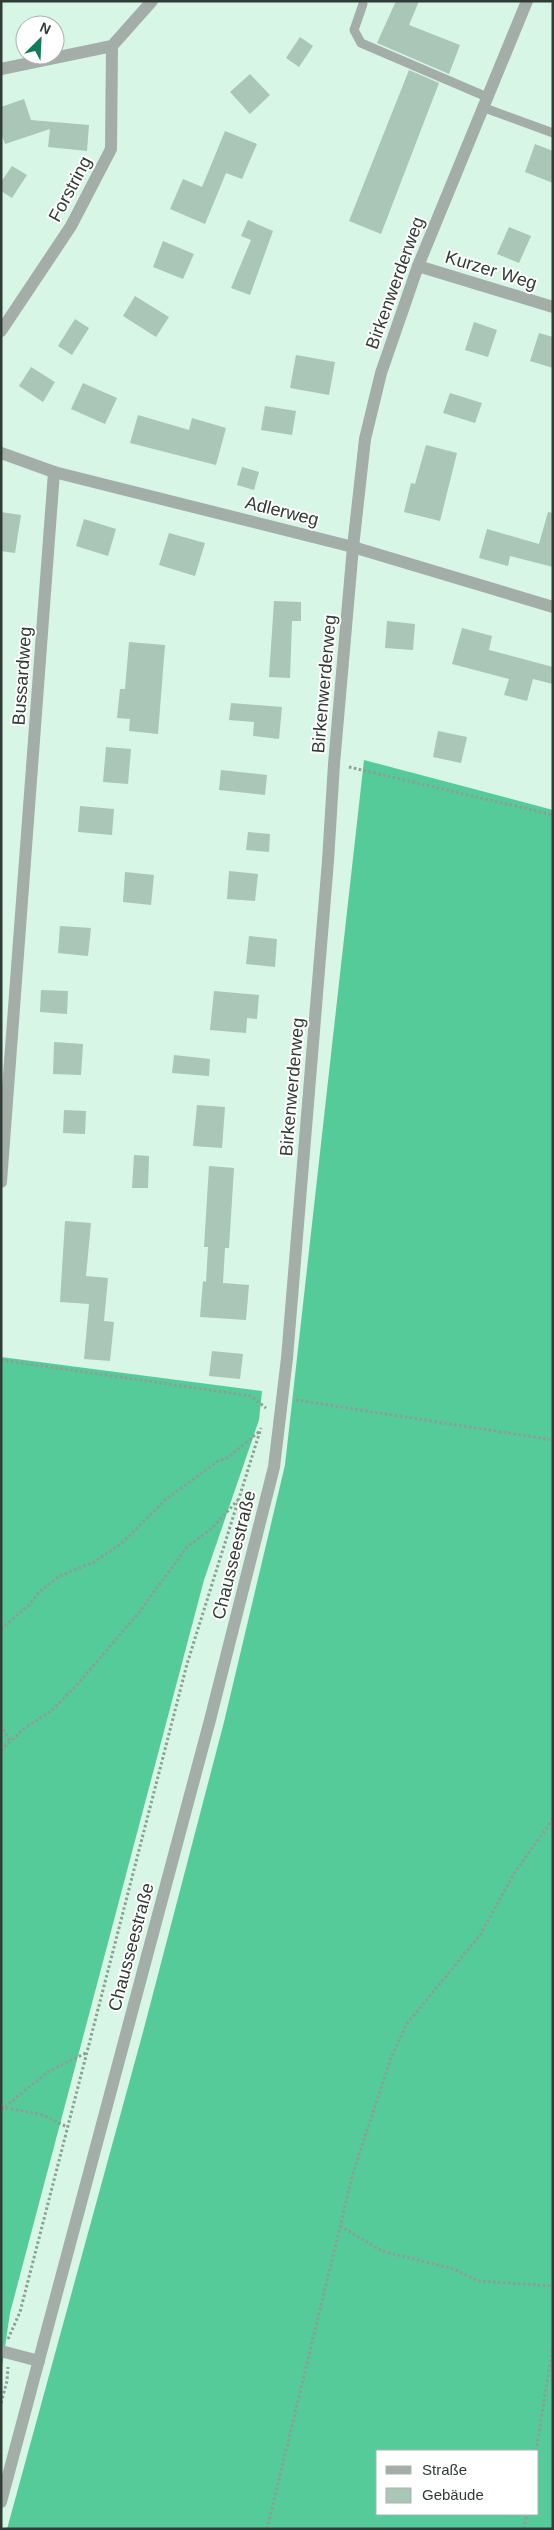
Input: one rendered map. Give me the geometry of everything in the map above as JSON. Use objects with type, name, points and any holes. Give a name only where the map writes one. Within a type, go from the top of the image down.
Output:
[{"type":"street","points":[[1,69],[112,46],[152,1]]},
{"type":"street","name":"Birkenwerderweg","points":[[282,1397],[353,547],[368,430],[381,373],[418,266],[526,1]]},
{"type":"street","name":"Forstring","points":[[1,331],[71,226],[111,149],[112,46]]},
{"type":"street","name":"Kurzer Weg","points":[[418,266],[553,307]]},
{"type":"street","name":"Adlerweg","points":[[1,453],[54,472],[353,547],[553,607]]},
{"type":"street","name":"Bussardweg","points":[[1,1182],[54,472]]},
{"type":"street","name":"Chausseestraße","points":[[1,2502],[215,1702],[274,1467],[282,1397]]},
{"type":"street","points":[[5,2352],[39,2361]]},
{"type":"lane","points":[[362,4],[354,30],[361,44],[553,133]]},
{"type":"path","points":[[334,764],[553,815]]},
{"type":"path","points":[[1,1360],[251,1396],[271,1412],[282,1397],[553,1440]]},
{"type":"path","points":[[1,2403],[7,2381],[5,2352],[8,2335],[20,2312],[187,1664],[262,1424]]},
{"type":"path","points":[[1,1629],[29,1605],[40,1591],[60,1576],[94,1562],[121,1544],[174,1492],[227,1458],[260,1431]]},
{"type":"path","points":[[1,1750],[51,1711],[74,1688],[137,1615],[187,1547],[210,1530],[239,1500]]},
{"type":"path","points":[[1,1725],[10,1742]]},
{"type":"path","points":[[267,2529],[340,2226],[370,2118],[391,2058],[406,2025],[480,1935],[515,1872],[553,1819]]},
{"type":"path","points":[[2,2108],[49,2071],[86,2053]]},
{"type":"path","points":[[2,2108],[43,2115],[67,2128]]},
{"type":"path","points":[[340,2226],[382,2252],[454,2269],[478,2281],[553,2286]]},
{"type":"path","points":[[536,2450],[553,2344]]},
{"type":"path","points":[[524,2529],[527,2515]]},
{"type":"green space","points":[[364,760],[553,810],[553,2529],[7,2529],[143,2032],[224,1722],[285,1465]]},
{"type":"green space","points":[[1,1357],[262,1391],[259,1420],[204,1580],[10,2313],[1,2374]]},
{"type":"building","points":[[396,1],[419,1],[409,25],[460,45],[449,74],[377,43]]},
{"type":"building","points":[[300,37],[313,46],[299,67],[286,58]]},
{"type":"building","points":[[409,70],[439,83],[381,234],[349,221]]},
{"type":"building","points":[[250,74],[270,95],[250,114],[230,92]]},
{"type":"building","points":[[24,99],[31,120],[89,125],[87,151],[48,147],[50,129],[5,144],[1,133],[1,107]]},
{"type":"building","points":[[225,131],[257,144],[242,179],[226,173],[205,224],[170,209],[183,179],[202,187]]},
{"type":"building","points":[[535,144],[553,151],[553,183],[525,172]]},
{"type":"building","points":[[12,166],[27,175],[12,198],[1,191],[1,182]]},
{"type":"building","points":[[248,220],[273,231],[250,295],[231,288],[251,240],[241,236]]},
{"type":"building","points":[[509,227],[531,236],[519,263],[497,254]]},
{"type":"building","points":[[163,241],[194,254],[183,279],[153,267]]},
{"type":"building","points":[[135,296],[169,317],[156,337],[123,316]]},
{"type":"building","points":[[75,319],[89,328],[72,355],[58,346]]},
{"type":"building","points":[[474,322],[497,330],[488,357],[465,350]]},
{"type":"building","points":[[539,333],[553,337],[553,368],[530,361]]},
{"type":"building","points":[[296,355],[335,362],[329,395],[290,388]]},
{"type":"building","points":[[31,367],[55,382],[43,402],[19,386]]},
{"type":"building","points":[[83,383],[117,398],[105,424],[71,409]]},
{"type":"building","points":[[450,393],[482,403],[475,423],[443,413]]},
{"type":"building","points":[[265,406],[296,411],[292,435],[261,430]]},
{"type":"building","points":[[138,415],[189,430],[192,418],[226,428],[216,465],[130,443]]},
{"type":"building","points":[[426,445],[457,453],[440,521],[404,512],[411,483],[415,484]]},
{"type":"building","points":[[242,467],[259,472],[254,490],[237,485]]},
{"type":"building","points":[[1,512],[21,515],[15,553],[1,551]]},
{"type":"building","points":[[548,512],[553,513],[553,567],[510,556],[508,566],[479,558],[487,529],[539,544]]},
{"type":"building","points":[[84,519],[116,529],[108,556],[76,546]]},
{"type":"building","points":[[169,533],[205,543],[195,576],[159,565]]},
{"type":"building","points":[[274,601],[301,602],[301,621],[292,621],[290,678],[269,677]]},
{"type":"building","points":[[387,621],[415,624],[413,650],[385,648]]},
{"type":"building","points":[[462,628],[492,636],[489,650],[553,667],[553,684],[533,679],[527,701],[504,695],[509,679],[452,664]]},
{"type":"building","points":[[129,642],[165,645],[158,734],[129,731],[130,719],[117,718],[120,689],[125,689]]},
{"type":"building","points":[[231,703],[282,707],[279,739],[253,736],[254,722],[229,720]]},
{"type":"building","points":[[438,731],[467,737],[461,763],[433,757]]},
{"type":"building","points":[[106,747],[131,749],[128,784],[103,782]]},
{"type":"building","points":[[221,770],[267,775],[265,795],[219,790]]},
{"type":"building","points":[[80,806],[114,809],[112,835],[78,832]]},
{"type":"building","points":[[248,832],[270,834],[269,852],[246,850]]},
{"type":"building","points":[[229,871],[258,874],[255,901],[227,899]]},
{"type":"building","points":[[125,872],[154,875],[151,905],[123,902]]},
{"type":"building","points":[[60,926],[91,928],[88,956],[58,953]]},
{"type":"building","points":[[249,936],[277,939],[275,967],[246,964]]},
{"type":"building","points":[[41,990],[68,991],[67,1014],[40,1012]]},
{"type":"building","points":[[214,991],[259,995],[257,1019],[247,1018],[246,1033],[210,1030]]},
{"type":"building","points":[[54,1042],[83,1044],[81,1075],[53,1074]]},
{"type":"building","points":[[174,1055],[210,1059],[209,1076],[172,1073]]},
{"type":"building","points":[[197,1105],[225,1107],[222,1148],[193,1146]]},
{"type":"building","points":[[64,1110],[86,1111],[85,1134],[63,1133]]},
{"type":"building","points":[[134,1155],[149,1156],[148,1188],[132,1188]]},
{"type":"building","points":[[209,1166],[234,1168],[229,1248],[225,1248],[223,1283],[249,1285],[246,1320],[200,1317],[203,1281],[206,1282],[208,1247],[204,1247]]},
{"type":"building","points":[[65,1221],[91,1223],[86,1276],[108,1278],[104,1321],[114,1322],[110,1361],[84,1359],[89,1304],[60,1302]]},
{"type":"building","points":[[212,1351],[243,1354],[240,1379],[209,1376]]}]
